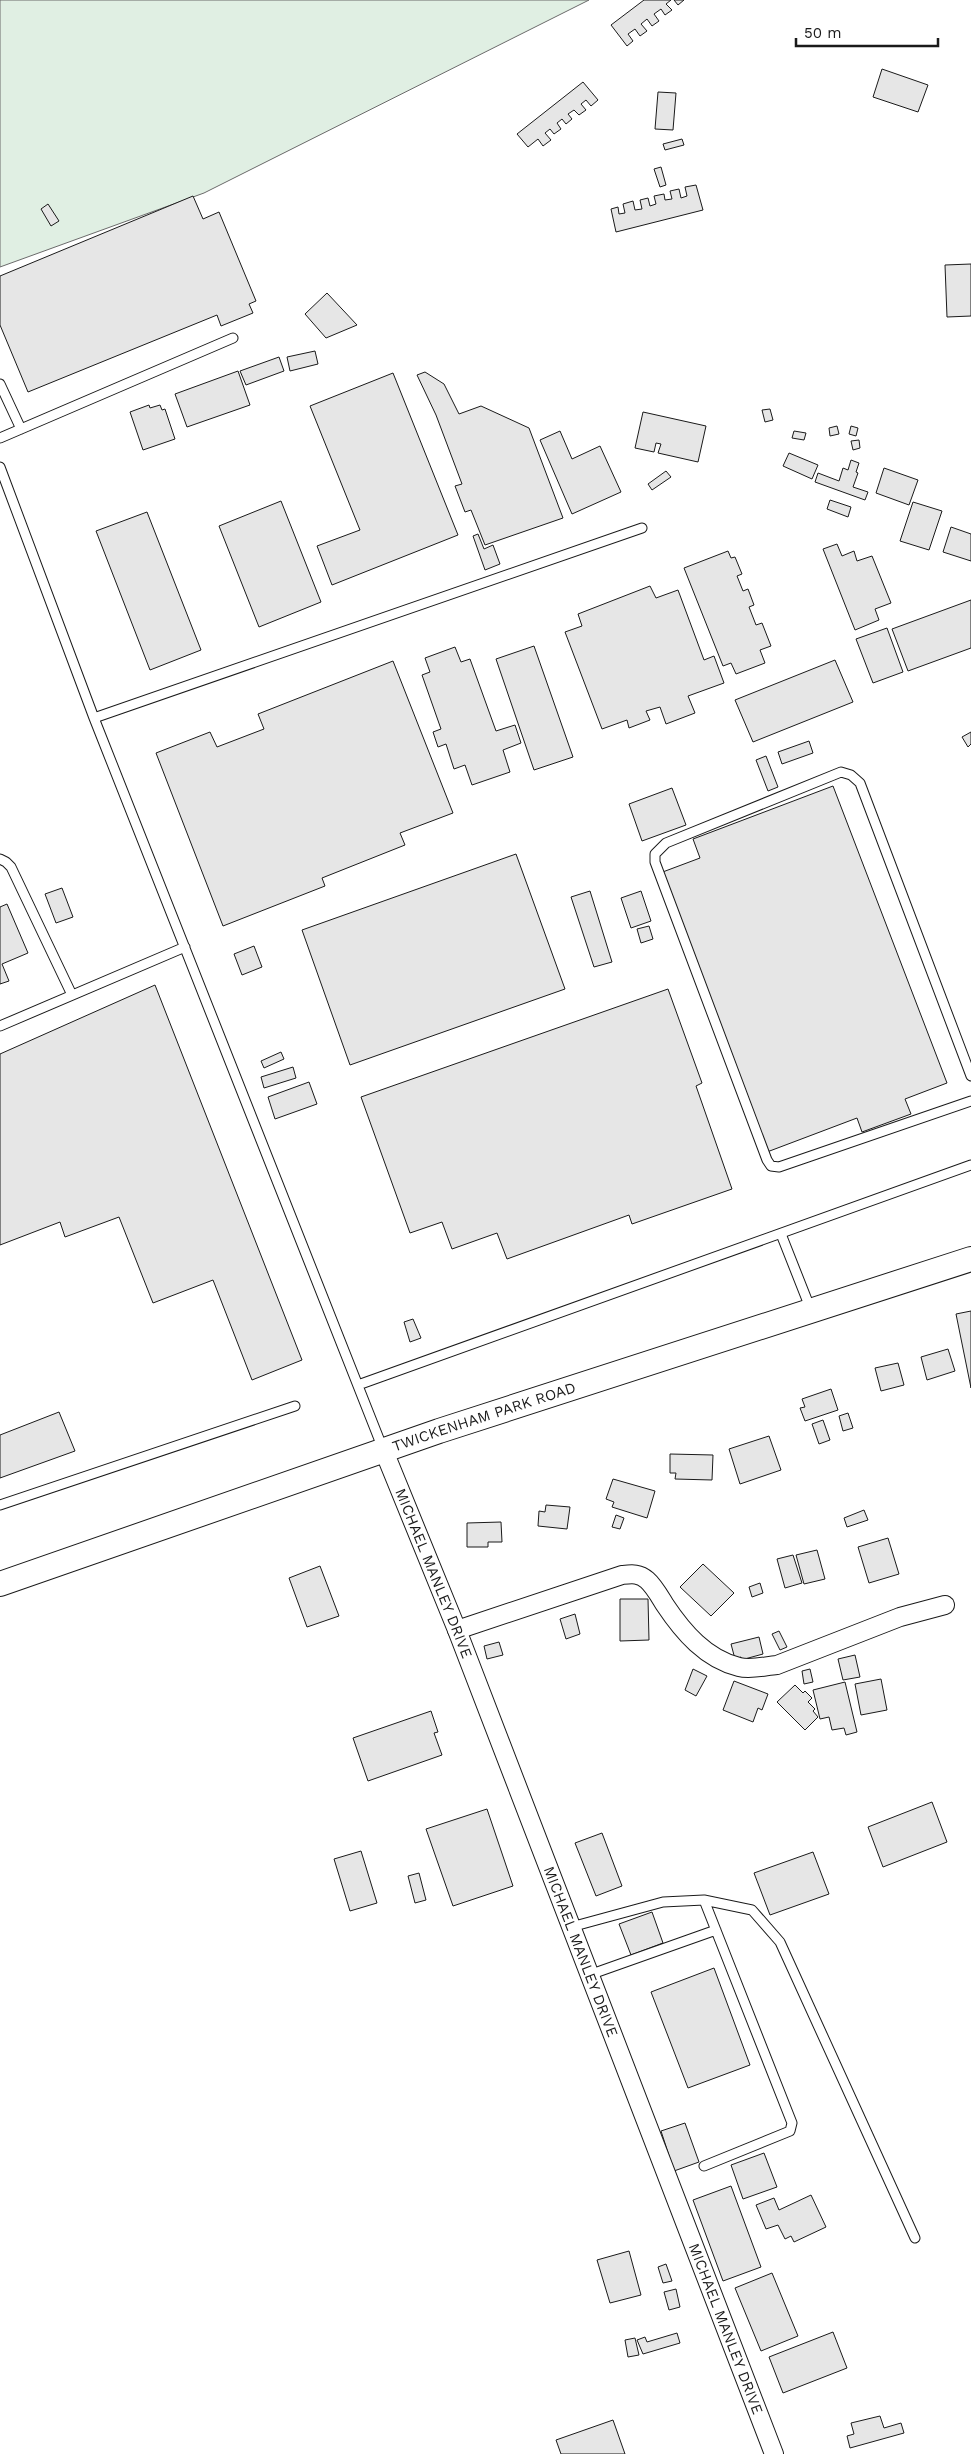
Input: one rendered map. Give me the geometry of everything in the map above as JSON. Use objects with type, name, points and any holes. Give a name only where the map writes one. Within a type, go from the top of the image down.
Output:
[{"type":"main road","name":"TWICKENHAM PARK ROAD","points":[[0,1584],[384,1451],[971,1259]]},
{"type":"street","name":"MICHAEL MANLEY DRIVE","points":[[384,1451],[457,1630],[774,2454]]},
{"type":"street","points":[[457,1630],[622,1575],[637,1574],[648,1580],[672,1616],[698,1646],[719,1659],[740,1668],[777,1665],[900,1617],[945,1605]]},
{"type":"lane","points":[[0,438],[233,338]]},
{"type":"lane","points":[[0,384],[21,429]]},
{"type":"lane","points":[[0,467],[94,718],[384,1451]]},
{"type":"lane","points":[[94,718],[642,528]]},
{"type":"lane","points":[[971,1076],[860,784],[851,776],[841,772],[666,843],[655,854],[655,862],[767,1160],[771,1166],[779,1166],[971,1100]]},
{"type":"lane","points":[[0,860],[6,862],[11,867],[72,996]]},
{"type":"lane","points":[[0,1026],[185,947]]},
{"type":"lane","points":[[358,1386],[971,1165]]},
{"type":"lane","points":[[781,1234],[811,1311]]},
{"type":"lane","points":[[0,1505],[295,1406]]},
{"type":"lane","points":[[571,1927],[663,1902],[704,1900],[752,1910],[780,1942],[915,2238]]},
{"type":"lane","points":[[704,1900],[792,2123],[790,2131],[704,2166]]},
{"type":"lane","points":[[589,1975],[716,1930]]},
{"type":"green space","points":[[0,0],[589,0],[204,193],[0,267]]},
{"type":"building","points":[[644,0],[671,0],[666,4],[672,10],[665,15],[661,9],[654,14],[659,21],[652,26],[647,19],[641,24],[647,31],[640,36],[635,29],[628,34],[633,41],[627,46],[611,25]]},
{"type":"building","points":[[674,0],[684,0],[678,5]]},
{"type":"building","points":[[882,69],[928,85],[918,112],[873,97]]},
{"type":"building","points":[[583,82],[598,100],[591,106],[586,100],[581,104],[586,110],[579,115],[574,110],[568,114],[572,119],[566,124],[562,119],[557,123],[561,129],[554,134],[550,129],[545,133],[551,140],[543,146],[538,139],[528,147],[517,134]]},
{"type":"building","points":[[658,92],[676,93],[673,130],[655,129]]},
{"type":"building","points":[[682,139],[684,145],[665,150],[663,144]]},
{"type":"building","points":[[661,167],[666,185],[660,187],[654,169]]},
{"type":"building","points":[[696,185],[703,210],[616,232],[611,209],[618,207],[619,214],[625,213],[623,204],[633,201],[635,210],[642,209],[640,200],[648,198],[650,206],[656,204],[654,196],[664,194],[665,200],[672,199],[670,191],[679,189],[681,198],[687,196],[685,187]]},
{"type":"building","points":[[193,196],[203,219],[219,212],[256,301],[249,304],[253,313],[221,326],[217,315],[28,392],[0,325],[0,276]]},
{"type":"building","points":[[48,204],[59,221],[51,226],[41,209]]},
{"type":"building","points":[[971,264],[971,316],[947,317],[945,265]]},
{"type":"building","points":[[327,293],[357,325],[326,338],[305,314]]},
{"type":"building","points":[[315,351],[318,364],[290,371],[287,357]]},
{"type":"building","points":[[279,357],[284,371],[246,385],[240,371]]},
{"type":"building","points":[[238,371],[250,405],[187,427],[175,394]]},
{"type":"building","points":[[425,372],[444,384],[459,414],[481,406],[529,428],[563,518],[485,545],[471,510],[465,512],[455,486],[462,484],[436,415],[417,375]]},
{"type":"building","points":[[393,373],[458,535],[332,585],[317,546],[360,530],[310,406]]},
{"type":"building","points":[[149,405],[150,408],[160,405],[162,410],[165,409],[175,439],[143,450],[130,412]]},
{"type":"building","points":[[770,409],[773,420],[765,422],[762,410]]},
{"type":"building","points":[[643,412],[706,426],[698,462],[658,453],[661,444],[656,443],[654,452],[635,448]]},
{"type":"building","points":[[837,426],[839,434],[830,436],[829,428]]},
{"type":"building","points":[[851,426],[858,428],[856,436],[849,434]]},
{"type":"building","points":[[560,431],[572,459],[600,446],[621,492],[572,514],[540,440]]},
{"type":"building","points":[[794,431],[806,433],[804,440],[792,438]]},
{"type":"building","points":[[859,440],[860,448],[853,450],[851,441]]},
{"type":"building","points":[[789,453],[818,465],[812,479],[783,466]]},
{"type":"building","points":[[851,460],[859,463],[853,487],[868,492],[865,500],[815,482],[818,473],[839,481],[843,468],[848,470]]},
{"type":"building","points":[[884,468],[918,480],[909,505],[876,493]]},
{"type":"building","points":[[666,471],[671,477],[652,490],[648,484]]},
{"type":"building","points":[[830,500],[851,507],[848,517],[827,509]]},
{"type":"building","points":[[281,501],[321,602],[259,627],[219,526]]},
{"type":"building","points":[[913,502],[942,511],[929,550],[900,541]]},
{"type":"building","points":[[147,512],[201,650],[150,670],[96,531]]},
{"type":"building","points":[[951,527],[971,534],[971,561],[943,552]]},
{"type":"building","points":[[478,534],[484,549],[493,545],[500,564],[485,570],[473,536]]},
{"type":"building","points":[[837,544],[842,556],[854,551],[857,561],[872,556],[891,603],[875,609],[879,620],[855,630],[823,549]]},
{"type":"building","points":[[728,551],[731,558],[735,557],[742,574],[737,576],[743,591],[748,589],[754,605],[749,607],[756,625],[762,623],[771,646],[760,650],[765,663],[736,674],[731,663],[723,666],[684,568]]},
{"type":"building","points":[[650,586],[656,598],[678,590],[704,660],[714,656],[724,683],[688,696],[695,713],[666,724],[660,707],[646,711],[650,720],[629,728],[627,720],[602,729],[565,632],[582,626],[578,614]]},
{"type":"building","points":[[971,600],[971,648],[908,671],[892,629]]},
{"type":"building","points":[[887,628],[903,672],[873,683],[856,639]]},
{"type":"building","points":[[534,646],[573,757],[534,770],[496,659]]},
{"type":"building","points":[[455,647],[461,662],[470,659],[496,731],[515,725],[521,743],[503,750],[510,772],[472,785],[465,765],[454,769],[446,744],[438,747],[433,732],[441,729],[422,675],[430,672],[425,658]]},
{"type":"building","points":[[835,660],[853,702],[753,742],[735,700]]},
{"type":"building","points":[[393,661],[453,813],[400,833],[405,845],[322,878],[325,886],[223,926],[156,753],[210,732],[217,747],[264,729],[258,714]]},
{"type":"building","points":[[971,732],[971,744],[968,747],[962,737]]},
{"type":"building","points":[[809,741],[813,753],[782,764],[778,752]]},
{"type":"building","points":[[766,756],[778,787],[768,791],[756,760]]},
{"type":"building","points":[[833,786],[947,1083],[905,1099],[911,1114],[862,1132],[857,1118],[767,1152],[660,873],[700,858],[693,839]]},
{"type":"building","points":[[672,788],[686,825],[642,841],[629,804]]},
{"type":"building","points":[[516,854],[565,989],[350,1065],[302,930]]},
{"type":"building","points":[[62,888],[73,917],[56,923],[45,894]]},
{"type":"building","points":[[590,891],[612,962],[594,967],[571,897]]},
{"type":"building","points":[[641,891],[651,921],[631,928],[621,898]]},
{"type":"building","points":[[7,904],[28,953],[2,964],[9,981],[0,984],[0,907]]},
{"type":"building","points":[[649,926],[653,939],[641,943],[637,929]]},
{"type":"building","points":[[254,946],[262,967],[242,975],[234,954]]},
{"type":"building","points":[[155,985],[302,1360],[252,1380],[213,1280],[153,1303],[119,1217],[65,1237],[60,1222],[0,1245],[0,1054]]},
{"type":"building","points":[[668,989],[702,1083],[696,1086],[732,1189],[632,1224],[629,1215],[507,1259],[497,1233],[452,1249],[442,1222],[410,1233],[361,1097]]},
{"type":"building","points":[[281,1052],[284,1059],[264,1068],[261,1061]]},
{"type":"building","points":[[293,1067],[296,1078],[264,1088],[261,1077]]},
{"type":"building","points":[[309,1082],[317,1104],[275,1119],[268,1097]]},
{"type":"building","points":[[971,1311],[971,1388],[956,1314]]},
{"type":"building","points":[[413,1319],[421,1338],[410,1342],[404,1322]]},
{"type":"building","points":[[948,1349],[955,1371],[927,1380],[921,1357]]},
{"type":"building","points":[[898,1363],[904,1385],[881,1391],[875,1368]]},
{"type":"building","points":[[831,1389],[838,1410],[805,1421],[800,1408],[805,1407],[802,1399]]},
{"type":"building","points":[[59,1412],[75,1451],[0,1478],[0,1435]]},
{"type":"building","points":[[848,1413],[853,1428],[843,1431],[839,1416]]},
{"type":"building","points":[[823,1420],[830,1440],[819,1444],[812,1424]]},
{"type":"building","points":[[769,1436],[781,1470],[740,1484],[729,1449]]},
{"type":"building","points":[[670,1454],[713,1455],[712,1480],[675,1479],[676,1473],[670,1473]]},
{"type":"building","points":[[613,1479],[655,1491],[647,1518],[612,1507],[614,1502],[606,1499]]},
{"type":"building","points":[[546,1505],[570,1507],[567,1529],[538,1526],[539,1511],[545,1512]]},
{"type":"building","points":[[864,1510],[868,1520],[847,1527],[844,1518]]},
{"type":"building","points":[[616,1515],[624,1518],[620,1529],[612,1527]]},
{"type":"building","points":[[501,1522],[502,1542],[488,1542],[488,1547],[467,1547],[467,1523]]},
{"type":"building","points":[[888,1538],[899,1574],[869,1583],[858,1547]]},
{"type":"building","points":[[817,1550],[825,1579],[804,1584],[796,1555]]},
{"type":"building","points":[[793,1555],[802,1583],[785,1588],[777,1559]]},
{"type":"building","points":[[703,1564],[734,1593],[711,1616],[680,1587]]},
{"type":"building","points":[[320,1566],[339,1616],[307,1627],[289,1578]]},
{"type":"building","points":[[760,1583],[763,1593],[752,1597],[749,1587]]},
{"type":"building","points":[[620,1599],[648,1599],[649,1640],[620,1641]]},
{"type":"building","points":[[575,1614],[580,1634],[566,1639],[560,1619]]},
{"type":"building","points":[[779,1631],[787,1647],[780,1650],[772,1634]]},
{"type":"building","points":[[759,1637],[763,1654],[741,1660],[741,1657],[735,1659],[731,1644]]},
{"type":"building","points":[[499,1642],[503,1655],[487,1659],[484,1646]]},
{"type":"building","points":[[855,1655],[860,1677],[843,1680],[838,1659]]},
{"type":"building","points":[[693,1669],[707,1676],[696,1696],[685,1690]]},
{"type":"building","points":[[810,1669],[813,1682],[804,1684],[802,1671]]},
{"type":"building","points":[[881,1679],[887,1710],[861,1715],[855,1684]]},
{"type":"building","points":[[734,1681],[768,1694],[762,1710],[758,1708],[753,1722],[723,1710]]},
{"type":"building","points":[[845,1682],[857,1732],[846,1735],[844,1728],[832,1730],[829,1717],[820,1719],[813,1690]]},
{"type":"building","points":[[795,1685],[812,1698],[808,1702],[815,1709],[813,1711],[818,1717],[805,1730],[777,1702]]},
{"type":"building","points":[[431,1711],[438,1732],[434,1733],[442,1755],[368,1781],[353,1738]]},
{"type":"building","points":[[932,1802],[947,1842],[883,1867],[868,1827]]},
{"type":"building","points":[[487,1809],[513,1886],[453,1906],[426,1829]]},
{"type":"building","points":[[602,1833],[622,1886],[596,1896],[575,1843]]},
{"type":"building","points":[[361,1851],[377,1903],[350,1911],[334,1859]]},
{"type":"building","points":[[813,1852],[829,1894],[770,1915],[754,1873]]},
{"type":"building","points":[[419,1873],[426,1900],[415,1903],[408,1876]]},
{"type":"building","points":[[652,1912],[663,1943],[631,1955],[619,1924]]},
{"type":"building","points":[[714,1968],[750,2065],[688,2088],[651,1992]]},
{"type":"building","points":[[685,2123],[699,2162],[674,2171],[661,2131]]},
{"type":"building","points":[[764,2153],[777,2187],[743,2199],[731,2165]]},
{"type":"building","points":[[731,2186],[761,2267],[723,2281],[693,2200]]},
{"type":"building","points":[[811,2195],[826,2227],[794,2242],[791,2236],[785,2239],[778,2225],[766,2229],[756,2205],[774,2198],[779,2210]]},
{"type":"building","points":[[629,2251],[641,2295],[610,2303],[597,2260]]},
{"type":"building","points":[[666,2264],[672,2281],[663,2283],[658,2267]]},
{"type":"building","points":[[772,2273],[798,2336],[761,2351],[735,2288]]},
{"type":"building","points":[[676,2289],[680,2307],[669,2310],[664,2292]]},
{"type":"building","points":[[833,2332],[847,2368],[783,2393],[769,2357]]},
{"type":"building","points":[[677,2333],[680,2343],[643,2354],[637,2340],[645,2337],[647,2342]]},
{"type":"building","points":[[635,2338],[639,2355],[628,2357],[625,2340]]},
{"type":"building","points":[[880,2416],[884,2428],[901,2423],[904,2433],[850,2448],[847,2436],[854,2434],[851,2423]]},
{"type":"building","points":[[613,2420],[625,2454],[561,2454],[556,2440]]}]
